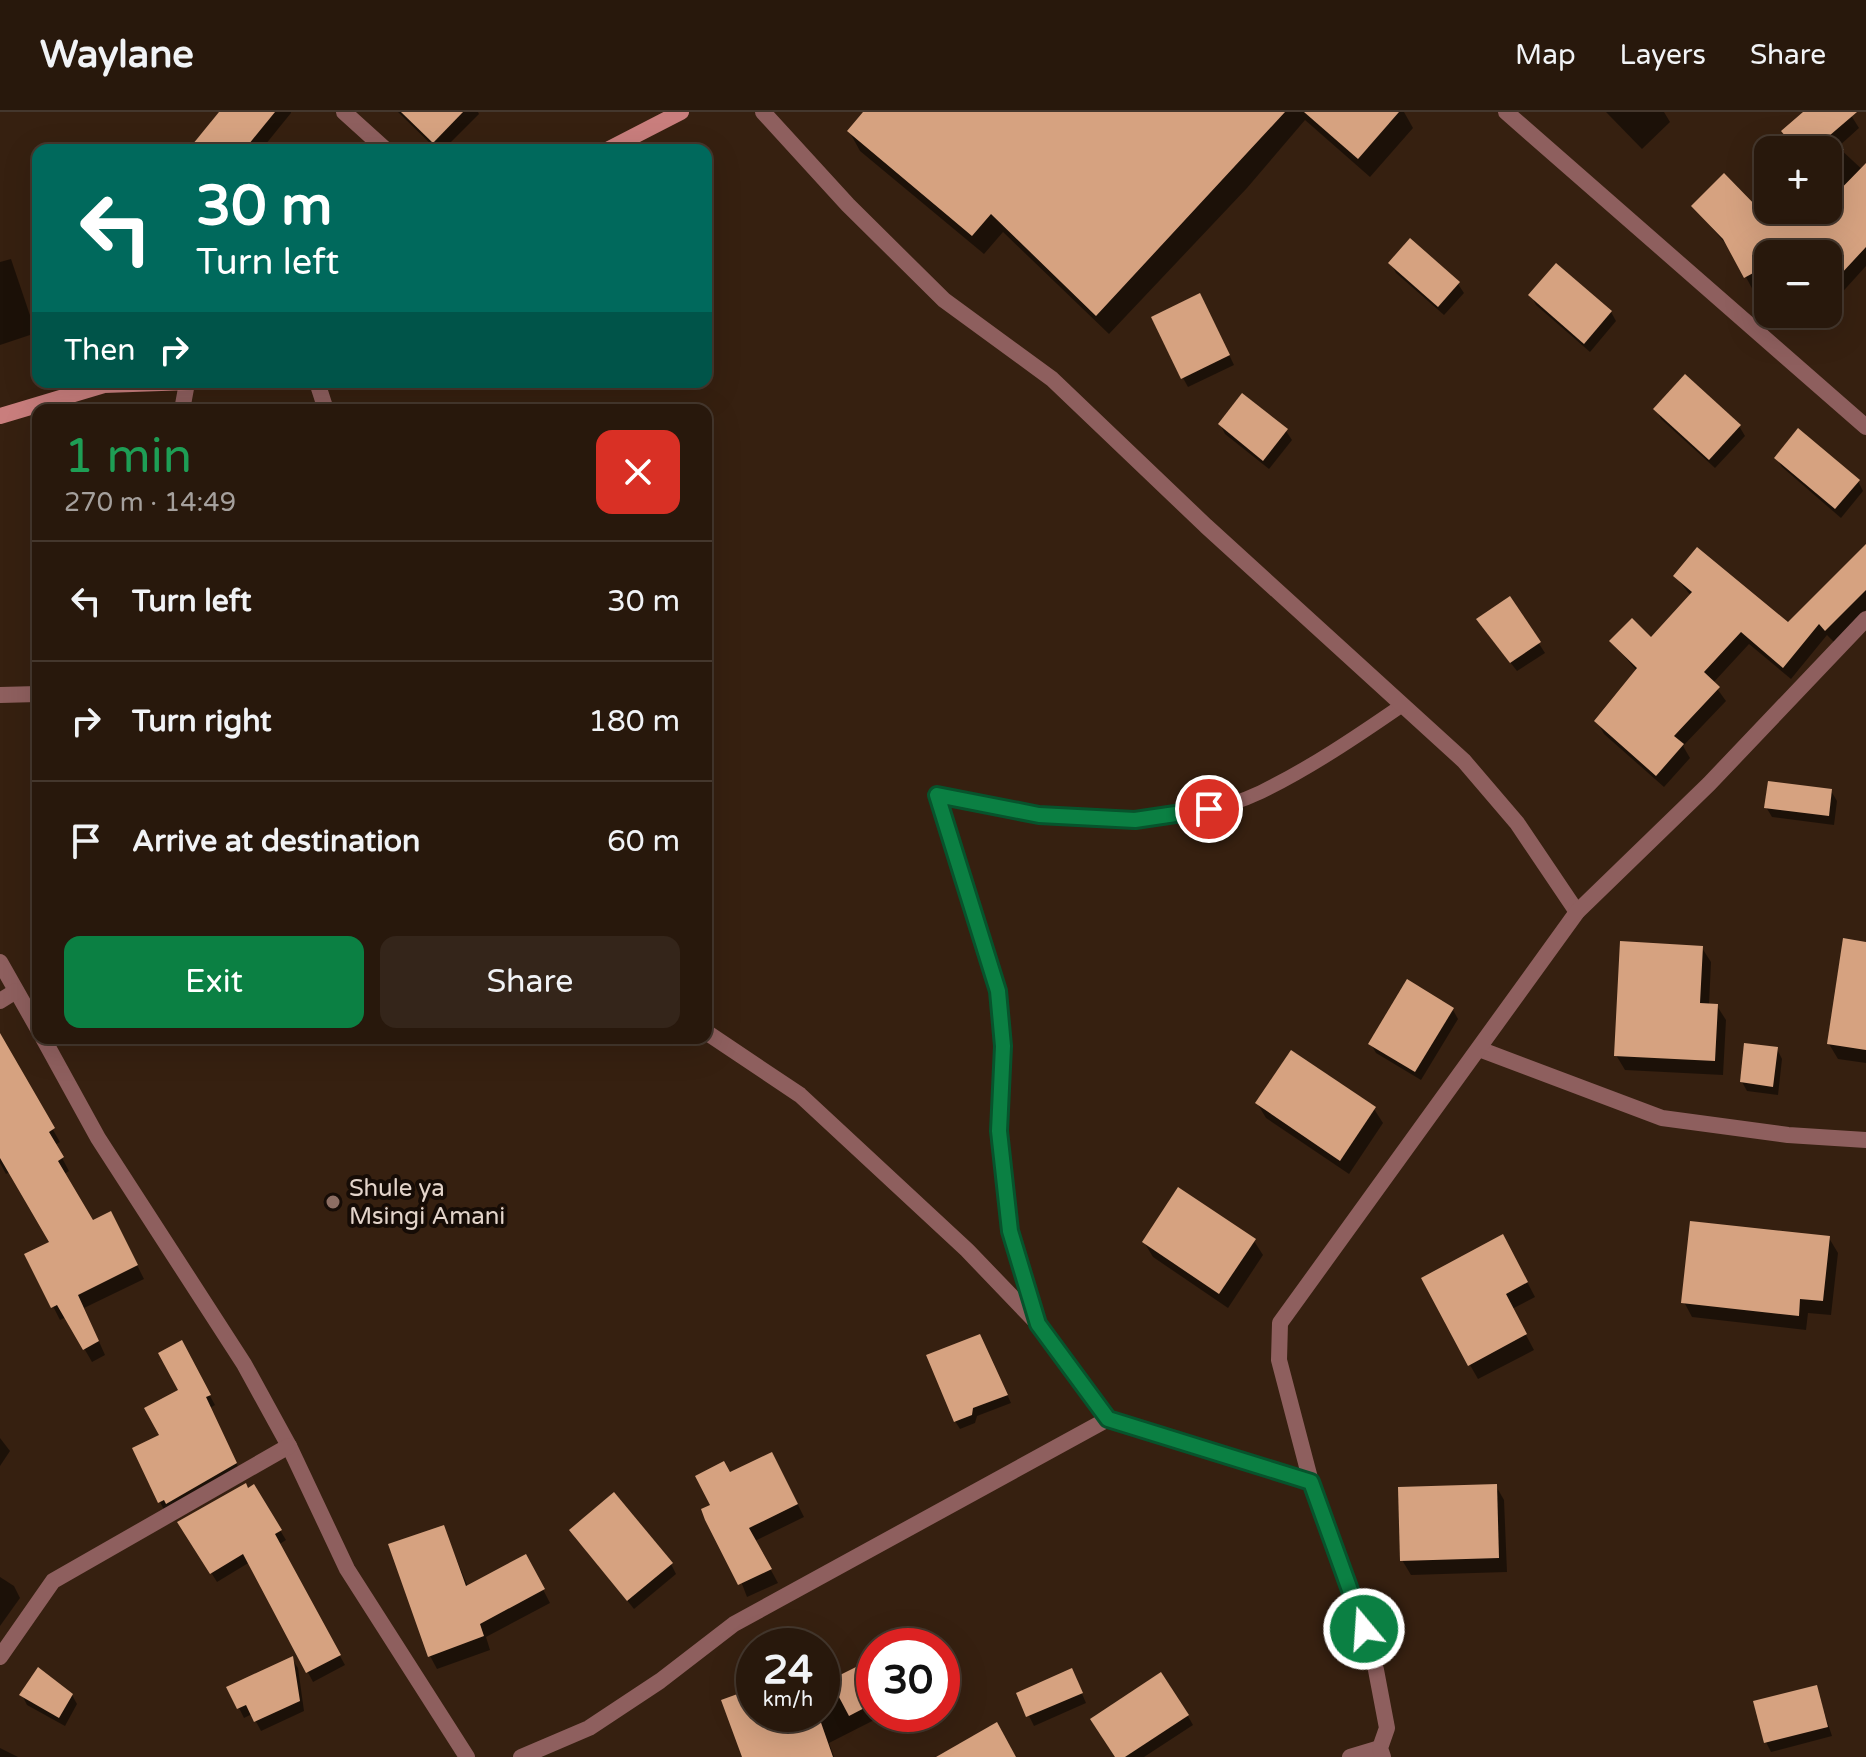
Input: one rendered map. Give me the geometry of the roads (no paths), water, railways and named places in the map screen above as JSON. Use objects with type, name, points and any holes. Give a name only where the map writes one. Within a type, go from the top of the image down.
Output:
[{"type":"street","points":[[344,112],[379,144]]},
{"type":"street","points":[[619,144],[681,112]]},
{"type":"street","points":[[763,112],[848,205],[944,300],[1052,379],[1401,706],[1464,761],[1508,812],[1577,912]]},
{"type":"street","points":[[1506,112],[1866,427]]},
{"type":"street","points":[[40,404],[94,388]]},
{"type":"street","points":[[0,416],[32,406]]},
{"type":"street","points":[[1350,1757],[1381,1752],[1387,1728],[1376,1670],[1358,1608],[1311,1482],[1279,1360],[1280,1323],[1577,912],[1709,784],[1866,619]]},
{"type":"street","points":[[0,695],[32,694]]},
{"type":"street","points":[[937,795],[998,991],[1003,1046],[999,1131],[1010,1231],[1038,1324]]},
{"type":"street","points":[[0,962],[32,1019]]},
{"type":"street","points":[[0,1001],[16,991]]},
{"type":"street","points":[[712,1036],[800,1095],[967,1250],[1038,1324],[1108,1419],[1311,1482]]},
{"type":"street","points":[[46,1044],[98,1138],[244,1364],[289,1446],[347,1569],[467,1757]]},
{"type":"street","points":[[1479,1049],[1662,1118],[1759,1132],[1866,1140]]},
{"type":"street","points":[[521,1757],[589,1728],[660,1681],[734,1624],[1108,1419]]},
{"type":"street","points":[[0,1657],[53,1581],[289,1446]]},
{"type":"lane","points":[[937,795],[1039,815],[1135,820],[1209,809],[1259,793],[1348,743],[1401,706]]},
{"type":"place","name":"Shule ya Msingi Amani","points":[[333,1202]]}]
